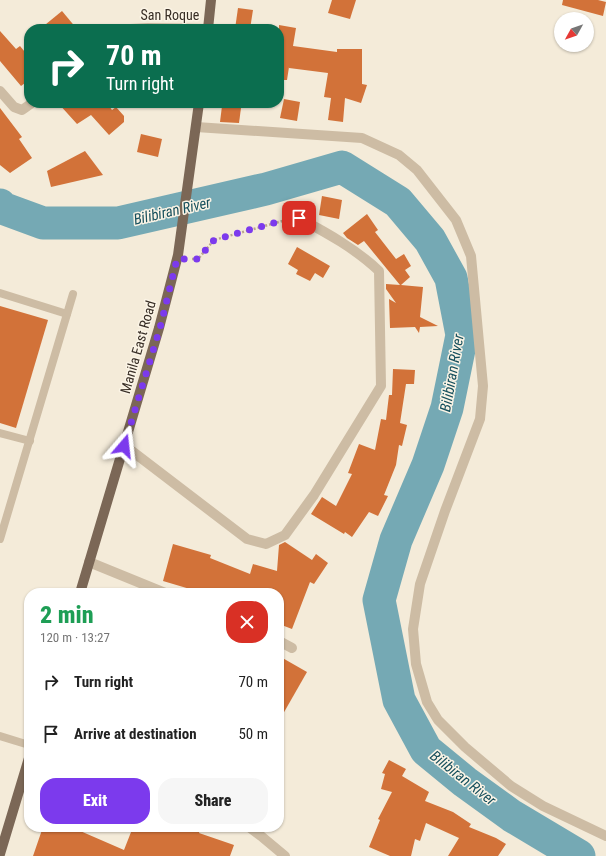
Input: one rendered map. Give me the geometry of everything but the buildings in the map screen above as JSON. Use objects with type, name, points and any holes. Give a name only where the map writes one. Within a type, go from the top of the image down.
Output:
[{"type":"main road","points":[[209,24],[211,0]]},
{"type":"main road","name":"Manila East Road","points":[[81,588],[160,328],[178,257],[198,108]]},
{"type":"main road","points":[[0,854],[24,775]]},
{"type":"street","points":[[0,91],[14,107],[22,110],[25,108]]},
{"type":"street","points":[[196,127],[362,138],[399,155],[417,170],[456,220],[471,256],[483,386],[480,419],[445,511],[420,584],[413,629],[416,664],[426,702],[438,720],[465,747],[511,786],[543,806],[606,836]]},
{"type":"street","points":[[124,446],[247,539],[266,544],[285,535],[314,495],[380,386],[379,271],[369,261],[299,218]]},
{"type":"street","points":[[89,562],[153,588]]},
{"type":"street","points":[[284,644],[292,648]]},
{"type":"street","points":[[256,832],[284,856]]},
{"type":"lane","points":[[0,293],[66,314]]},
{"type":"lane","points":[[0,539],[73,294]]},
{"type":"lane","points":[[0,433],[30,441]]},
{"type":"lane","points":[[0,736],[24,743]]},
{"type":"path","points":[[178,257],[198,259],[214,240],[284,220],[299,218]]},
{"type":"waterway","name":"Bilibiran River","points":[[0,205],[2,208],[43,223],[118,223],[266,189],[342,167],[398,202],[430,240],[451,278],[462,335],[447,408],[428,465],[396,540],[379,600],[399,700],[426,750],[465,782],[512,816],[579,856]]},
{"type":"route","points":[[124,446],[160,328],[177,259],[198,259],[214,240],[284,220],[299,218]]}]
